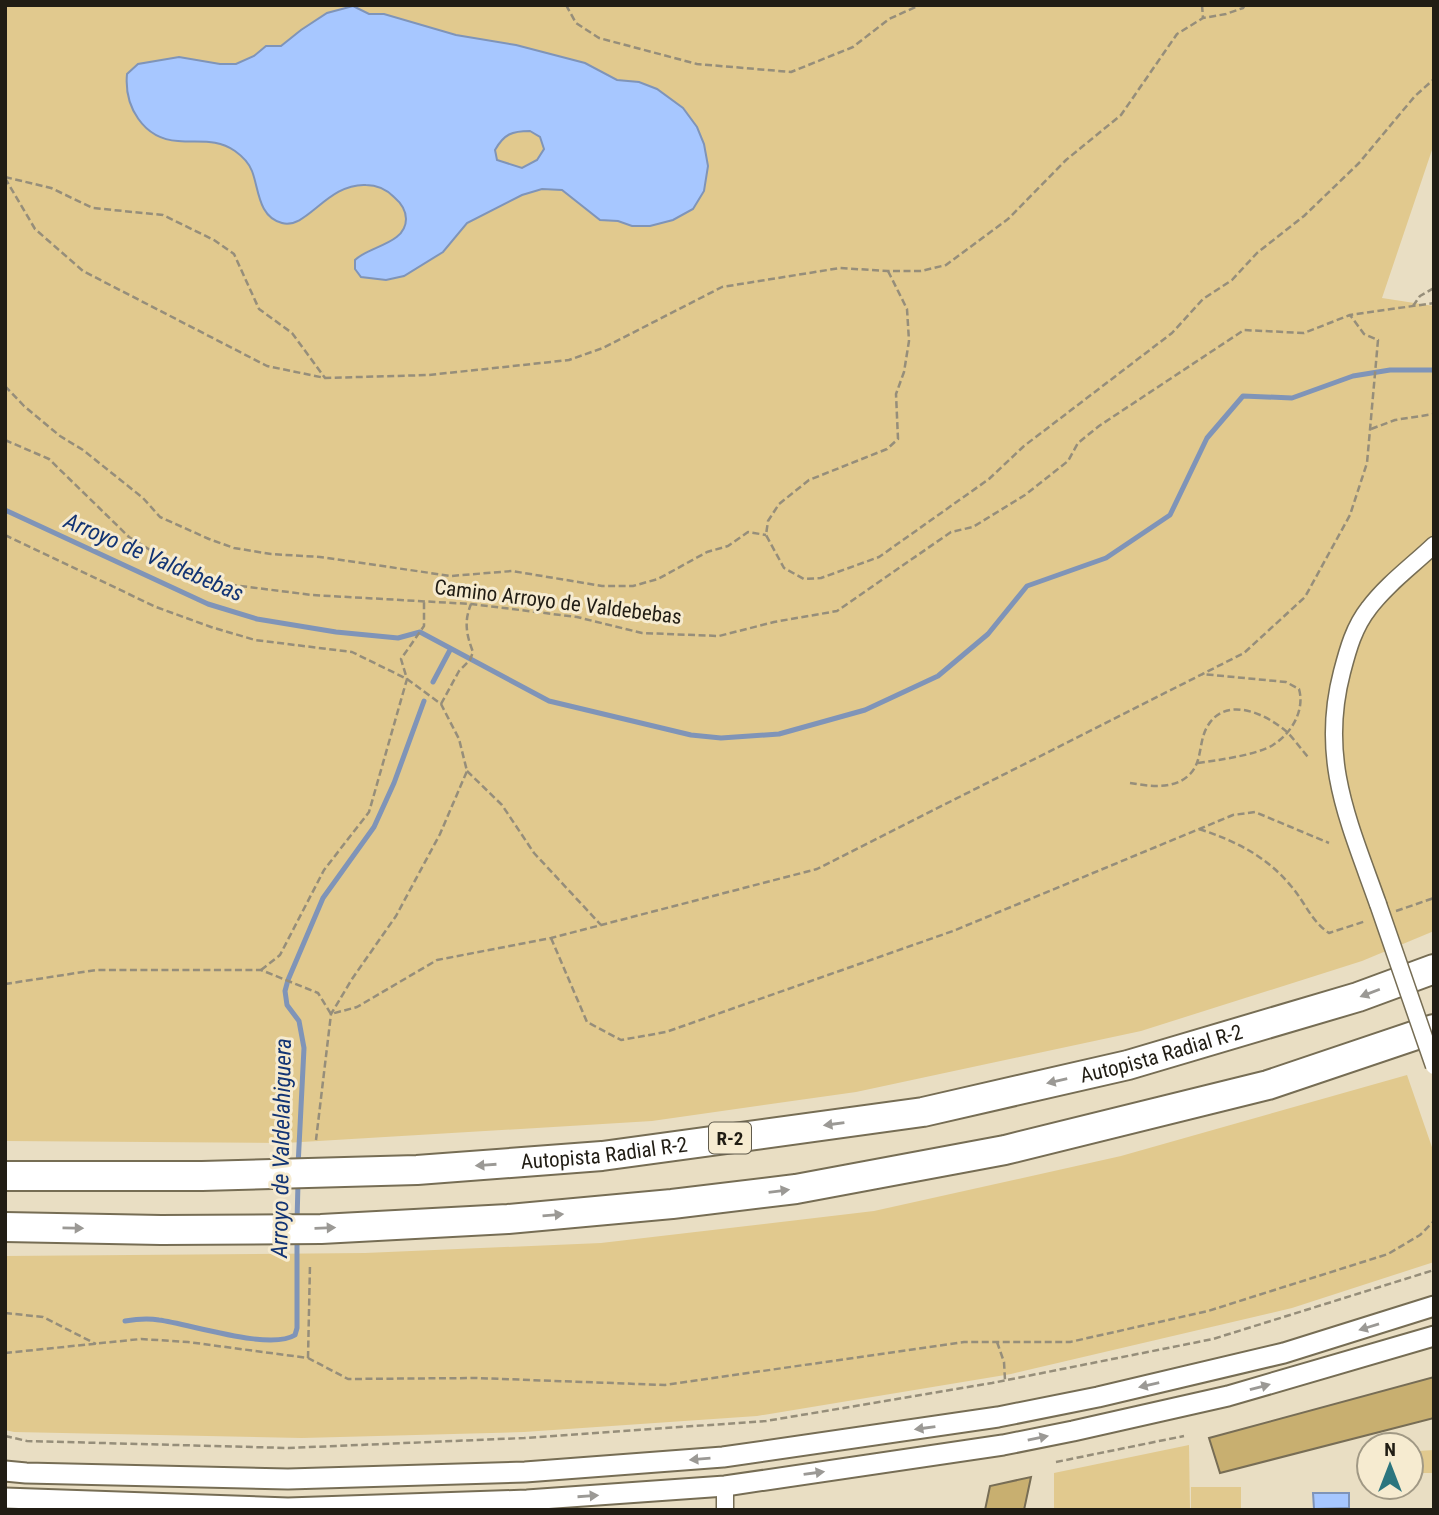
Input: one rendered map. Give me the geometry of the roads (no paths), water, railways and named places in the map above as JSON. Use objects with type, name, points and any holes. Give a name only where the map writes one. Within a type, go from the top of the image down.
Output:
[{"type":"highway","name":"Autopista Radial R-2","points":[[5,1175],[202,1176],[430,1169],[602,1156],[923,1112],[1128,1065],[1358,997],[1434,968]]},
{"type":"highway","points":[[5,1227],[321,1229],[508,1219],[796,1189],[1005,1150],[1268,1085],[1434,1029]]},
{"type":"street","points":[[1434,545],[1387,586],[1367,610],[1350,642],[1334,713],[1332,745],[1336,778],[1345,812],[1385,908],[1434,1066]]},
{"type":"street","points":[[5,1471],[26,1474],[288,1479],[525,1472],[723,1457],[998,1417],[1098,1396],[1284,1353],[1434,1306]]},
{"type":"street","points":[[5,1498],[288,1508],[527,1500],[725,1486],[990,1447],[1061,1433],[1228,1396],[1434,1336]]},
{"type":"street","points":[[725,1486],[725,1510]]},
{"type":"water","points":[[353,6],[369,14],[384,14],[456,35],[516,45],[585,63],[617,80],[639,82],[657,89],[683,108],[697,127],[704,144],[708,166],[704,191],[693,209],[673,220],[650,226],[632,226],[618,221],[600,220],[562,190],[542,189],[522,195],[467,223],[443,252],[404,276],[386,280],[361,277],[355,269],[355,260],[394,239],[404,227],[404,210],[391,194],[373,186],[352,186],[329,198],[300,220],[282,223],[274,220],[264,209],[252,171],[240,155],[221,144],[178,141],[155,134],[138,119],[127,86],[127,74],[138,64],[179,57],[236,64],[254,56],[266,46],[281,46],[327,13]],"holes":[[[530,131],[540,137],[544,149],[537,160],[522,168],[497,160],[495,150],[509,134]]]},
{"type":"water","points":[[1313,1493],[1349,1493],[1349,1508],[1314,1509]]},
{"type":"waterway","name":"Arroyo de Valdebebas","points":[[5,510],[208,604],[257,619],[336,632],[398,638],[420,632],[549,701],[691,735],[721,738],[779,734],[865,710],[938,676],[988,634],[1027,586],[1106,558],[1170,515],[1207,438],[1243,396],[1292,398],[1353,376],[1390,370],[1434,370]]},
{"type":"waterway","name":"Arroyo de Valdelahiguera","points":[[433,682],[450,650]]},
{"type":"waterway","name":"Arroyo de Valdelahiguera","points":[[298,1166],[304,1048],[299,1021],[287,1005],[285,991],[323,898],[374,827],[394,783],[424,701]]},
{"type":"waterway","name":"Arroyo de Valdelahiguera","points":[[297,1222],[298,1183]]},
{"type":"waterway","name":"Arroyo de Valdelahiguera","points":[[125,1321],[155,1319],[229,1335],[268,1340],[295,1335],[297,1239]]}]
